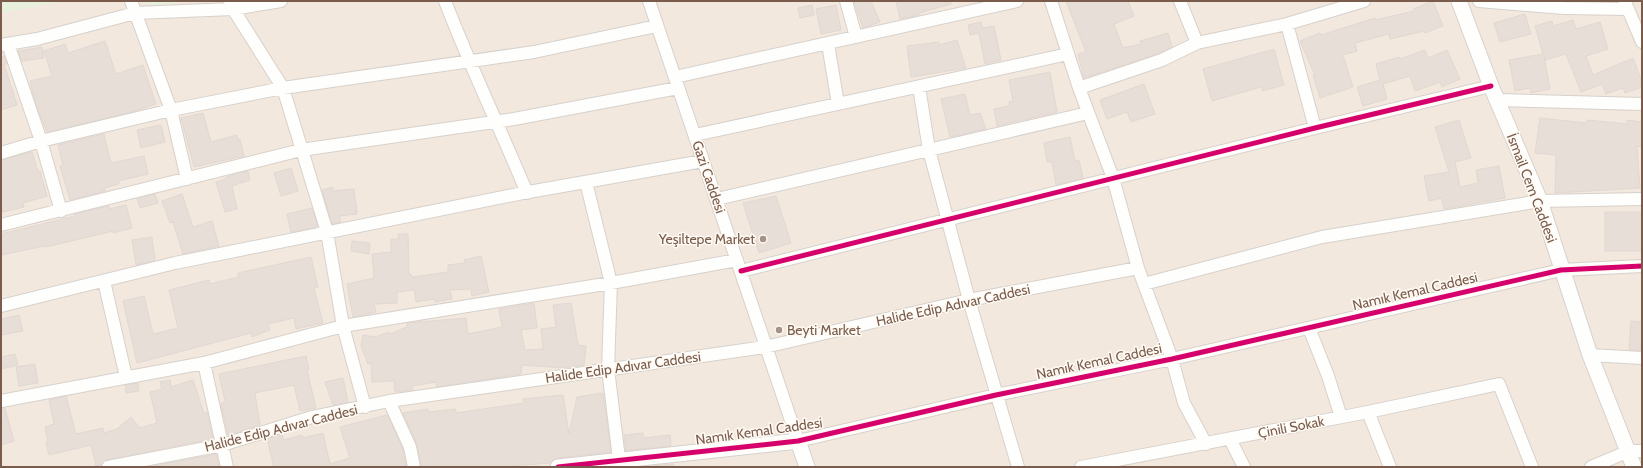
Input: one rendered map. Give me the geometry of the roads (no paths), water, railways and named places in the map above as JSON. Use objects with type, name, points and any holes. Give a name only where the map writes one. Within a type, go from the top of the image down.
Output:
[{"type":"street","points":[[131,1],[171,110],[187,179]]},
{"type":"street","points":[[61,211],[41,142],[5,45],[135,14],[280,1]]},
{"type":"street","points":[[446,1],[469,62],[498,122],[527,193]]},
{"type":"street","name":"Gazi Caddesi","points":[[649,1],[765,347],[807,467]]},
{"type":"street","points":[[846,1],[856,38]]},
{"type":"street","points":[[1,225],[301,150],[498,122],[676,82],[828,44],[1017,1]]},
{"type":"street","points":[[1051,1],[1079,88],[1113,178],[1138,268],[1172,359],[1184,403],[1206,444]]},
{"type":"street","points":[[1180,1],[1197,43]]},
{"type":"street","points":[[1079,88],[1162,60],[1197,43],[1287,24],[1364,1]]},
{"type":"street","name":"İsmail Cem Caddesi","points":[[1459,1],[1491,86],[1540,201],[1561,270],[1590,355],[1635,451],[1634,467]]},
{"type":"street","points":[[1479,1],[1564,8],[1626,5],[1642,42]]},
{"type":"street","points":[[231,5],[283,88],[327,232],[343,326],[365,407]]},
{"type":"street","points":[[1287,24],[1315,128]]},
{"type":"street","points":[[1,154],[41,142],[171,110],[283,88],[534,52],[657,26]]},
{"type":"street","points":[[828,44],[838,104]]},
{"type":"street","points":[[695,135],[1068,54]]},
{"type":"street","points":[[919,86],[929,150],[969,300],[1018,467]]},
{"type":"street","points":[[1,401],[204,363],[343,326],[611,283],[739,266],[948,220],[1315,128],[1491,86]]},
{"type":"street","points":[[1497,100],[1642,104]]},
{"type":"street","points":[[716,199],[1088,113]]},
{"type":"street","points":[[1,306],[175,263],[527,193],[703,161]]},
{"type":"street","points":[[586,182],[611,283],[608,369],[620,464]]},
{"type":"street","points":[[1144,284],[1322,237],[1540,201],[1642,199]]},
{"type":"street","name":"Namık Kemal Caddesi","points":[[558,467],[620,464],[798,441],[996,395],[1172,359],[1561,270],[1642,266]]},
{"type":"street","name":"Halide Edip Adıvar Caddesi","points":[[108,467],[222,445],[312,417],[389,401],[765,347],[969,300],[1138,268]]},
{"type":"street","points":[[104,280],[126,377]]},
{"type":"street","points":[[1309,328],[1328,376],[1341,416]]},
{"type":"street","points":[[1590,355],[1642,358]]},
{"type":"street","points":[[204,363],[227,467]]},
{"type":"street","name":"Çinili Sokak","points":[[1081,467],[1368,412],[1499,384],[1532,467]]},
{"type":"street","points":[[389,401],[410,447],[414,467]]},
{"type":"street","points":[[1368,412],[1390,467]]},
{"type":"street","points":[[1230,439],[1244,467]]},
{"type":"street","points":[[1591,467],[1635,451]]},
{"type":"place","name":"Yeşiltepe Market","points":[[763,239]]},
{"type":"place","name":"Beyti Market","points":[[779,330]]}]
